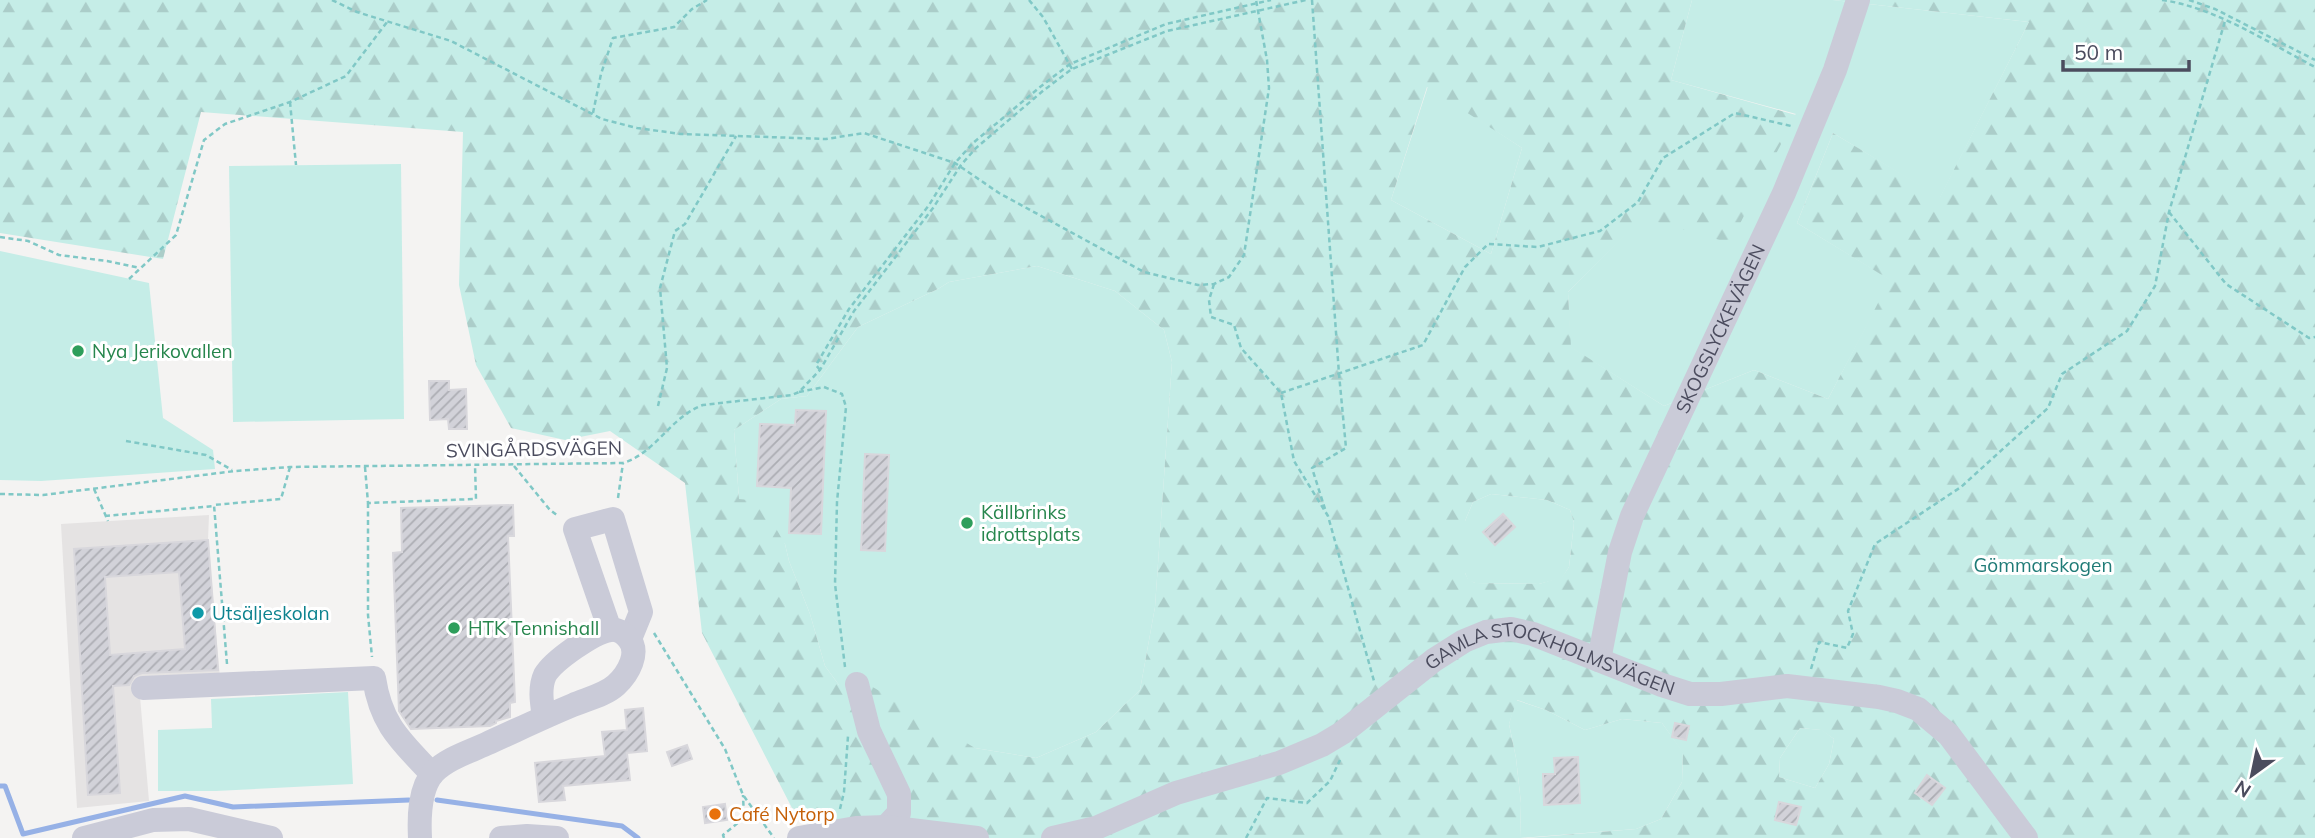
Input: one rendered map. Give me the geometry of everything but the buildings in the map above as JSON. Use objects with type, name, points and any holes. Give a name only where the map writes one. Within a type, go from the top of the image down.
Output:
[{"type":"street","name":"SKOGSLYCKEVÄGEN","points":[[1599,660],[1620,552],[1632,516],[1784,193],[1835,70],[1858,0]]},
{"type":"street","points":[[420,838],[419,813],[432,774],[454,758],[606,692],[624,676],[633,658],[633,648],[620,635],[575,529],[613,519],[641,612],[620,635]]},
{"type":"street","name":"GAMLA STOCKHOLMSVÄGEN","points":[[1053,838],[1096,828],[1176,793],[1279,763],[1322,745],[1342,733],[1448,650],[1464,641],[1511,629],[1533,634],[1690,694],[1805,687],[1878,697],[1918,709],[1949,734],[2026,838]]},
{"type":"street","points":[[544,717],[542,687],[545,675],[561,658],[598,634],[620,635]]},
{"type":"street","points":[[143,688],[374,678],[377,701],[390,727],[432,774]]},
{"type":"street","points":[[851,678],[869,731],[899,794],[899,813],[890,832]]},
{"type":"street","points":[[84,838],[153,820],[189,819],[271,838]]},
{"type":"street","points":[[799,838],[833,832],[890,832],[967,837]]},
{"type":"street","points":[[501,838],[557,838]]},
{"type":"path","points":[[332,0],[357,12],[451,41],[602,119],[637,128],[681,134],[827,139],[864,133],[955,163],[999,192],[1144,272],[1198,285],[1214,284],[1229,277],[1244,255],[1269,88],[1267,60],[1256,2]]},
{"type":"path","points":[[592,114],[613,38],[674,27],[692,9],[707,0]]},
{"type":"path","points":[[1029,0],[1043,17],[1072,69]]},
{"type":"path","points":[[820,370],[816,365],[849,309],[929,205],[955,163],[973,143],[1040,87],[1070,64],[1166,24],[1271,0]]},
{"type":"path","points":[[799,392],[820,370],[854,311],[933,208],[961,166],[976,148],[1044,90],[1072,69],[1167,32],[1306,0]]},
{"type":"path","points":[[1312,0],[1346,448],[1312,468],[1380,703]]},
{"type":"path","points":[[2162,0],[2225,21],[2315,67]]},
{"type":"path","points":[[2189,0],[2216,9],[2315,60]]},
{"type":"path","points":[[129,279],[176,235],[204,140],[225,124],[290,103],[346,76],[387,21]]},
{"type":"path","points":[[1805,687],[1819,642],[1847,648],[1853,634],[1848,611],[1875,544],[1961,487],[2048,408],[2062,374],[2127,331],[2155,286],[2169,212],[2225,21]]},
{"type":"path","points":[[290,103],[296,165]]},
{"type":"path","points":[[1281,393],[1423,345],[1465,267],[1488,244],[1538,247],[1600,231],[1638,202],[1663,158],[1735,113],[1810,130]]},
{"type":"path","points":[[658,406],[667,368],[660,288],[675,231],[685,225],[736,136]]},
{"type":"path","points":[[2169,212],[2225,284],[2309,338],[2315,337]]},
{"type":"path","points":[[0,237],[27,241],[59,255],[140,268]]},
{"type":"path","points":[[1214,284],[1209,300],[1210,317],[1234,325],[1241,348],[1281,393],[1294,461],[1328,516]]},
{"type":"path","name":"SVINGÅRDSVÄGEN","points":[[0,494],[43,495],[234,471],[290,467],[623,463],[646,451],[694,408],[792,395],[824,387],[842,394],[846,407],[837,502],[835,584],[851,678]]},
{"type":"path","points":[[126,441],[206,454],[234,471]]},
{"type":"path","points":[[613,519],[623,463]]},
{"type":"path","points":[[368,503],[476,499],[475,465]]},
{"type":"path","points":[[513,465],[550,510],[575,529]]},
{"type":"path","points":[[365,466],[368,503],[368,615],[374,678]]},
{"type":"path","points":[[106,516],[281,499],[290,467]]},
{"type":"path","points":[[94,489],[108,521]]},
{"type":"path","points":[[214,505],[228,684]]},
{"type":"path","points":[[641,612],[725,749],[743,795],[774,838]]},
{"type":"path","points":[[833,832],[844,792],[848,733]]},
{"type":"path","points":[[1246,838],[1267,798],[1307,803],[1330,781],[1343,753]]},
{"type":"path","points":[[724,838],[723,835],[744,818],[743,795]]},
{"type":"shaded area","points":[[209,515],[208,540],[220,678],[139,685],[149,801],[77,808],[61,524]]},
{"type":"green space","name":"Gömmarskogen","points":[[0,0],[1692,0],[1671,80],[1796,115],[1730,243],[1643,218],[1568,292],[1571,347],[1664,406],[1754,370],[1828,399],[1890,280],[1797,223],[1833,133],[1940,197],[2029,22],[1833,0],[2315,0],[2315,838],[1527,838],[1636,829],[1661,819],[1682,782],[1683,753],[1662,723],[1622,719],[1585,730],[1546,710],[1517,700],[1509,724],[1521,803],[1520,838],[860,838],[792,808],[702,633],[685,483],[610,431],[565,440],[511,428],[476,365],[459,285],[463,132],[201,112],[163,259],[0,233]],"holes":[[[1427,87],[1522,148],[1491,254],[1391,200]],[[1037,266],[1115,291],[1164,330],[1172,362],[1155,607],[1140,690],[1096,732],[1036,758],[975,748],[866,683],[839,685],[825,666],[785,544],[760,501],[739,499],[734,430],[781,399],[807,396],[858,327],[949,282]],[[1491,494],[1547,500],[1570,510],[1574,523],[1569,567],[1562,577],[1539,584],[1475,583],[1468,579],[1465,573],[1465,521],[1473,502]],[[1800,728],[1821,730],[1834,739],[1829,764],[1815,788],[1779,777],[1780,758]]]},
{"type":"green space","points":[[1692,0],[1833,0],[2029,22],[1940,198],[1833,133],[1797,223],[1891,280],[1828,399],[1754,370],[1664,406],[1570,347],[1568,292],[1643,217],[1796,114],[1671,80]]},
{"type":"green space","points":[[1428,86],[1522,148],[1491,254],[1391,200]]},
{"type":"green space","points":[[401,164],[404,419],[233,422],[229,166]]},
{"type":"green space","name":"Nya Jerikovallen","points":[[0,251],[149,283],[163,418],[213,450],[215,469],[41,481],[0,480]]},
{"type":"green space","name":"Källbrinks idrottsplats","points":[[1037,266],[1115,291],[1164,330],[1172,362],[1155,607],[1140,690],[1096,732],[1036,758],[975,748],[839,685],[825,666],[785,544],[739,499],[734,430],[781,399],[807,396],[858,327],[949,282]]},
{"type":"green space","points":[[1491,494],[1547,500],[1570,510],[1574,523],[1569,567],[1562,578],[1539,584],[1475,583],[1468,580],[1465,573],[1465,521],[1473,502]]},
{"type":"green space","points":[[348,692],[353,784],[158,791],[158,730],[212,728],[211,699]]},
{"type":"green space","points":[[1516,700],[1546,710],[1585,730],[1622,719],[1662,723],[1683,752],[1682,782],[1661,819],[1636,829],[1520,838],[1521,803],[1509,724]]},
{"type":"green space","points":[[1800,728],[1822,730],[1834,739],[1829,764],[1815,788],[1779,777],[1780,758]]},
{"type":"waterway","points":[[0,786],[5,786],[23,834],[185,796],[233,807],[409,800]]},
{"type":"waterway","points":[[437,800],[622,826],[638,838]]},
{"type":"place","name":"Nya Jerikovallen","points":[[78,351]]},
{"type":"place","name":"Källbrinks idrottsplats","points":[[967,523]]},
{"type":"place","name":"Utsäljeskolan","points":[[198,613]]},
{"type":"place","name":"HTK Tennishall","points":[[454,628]]},
{"type":"place","name":"Café Nytorp","points":[[715,814]]}]
